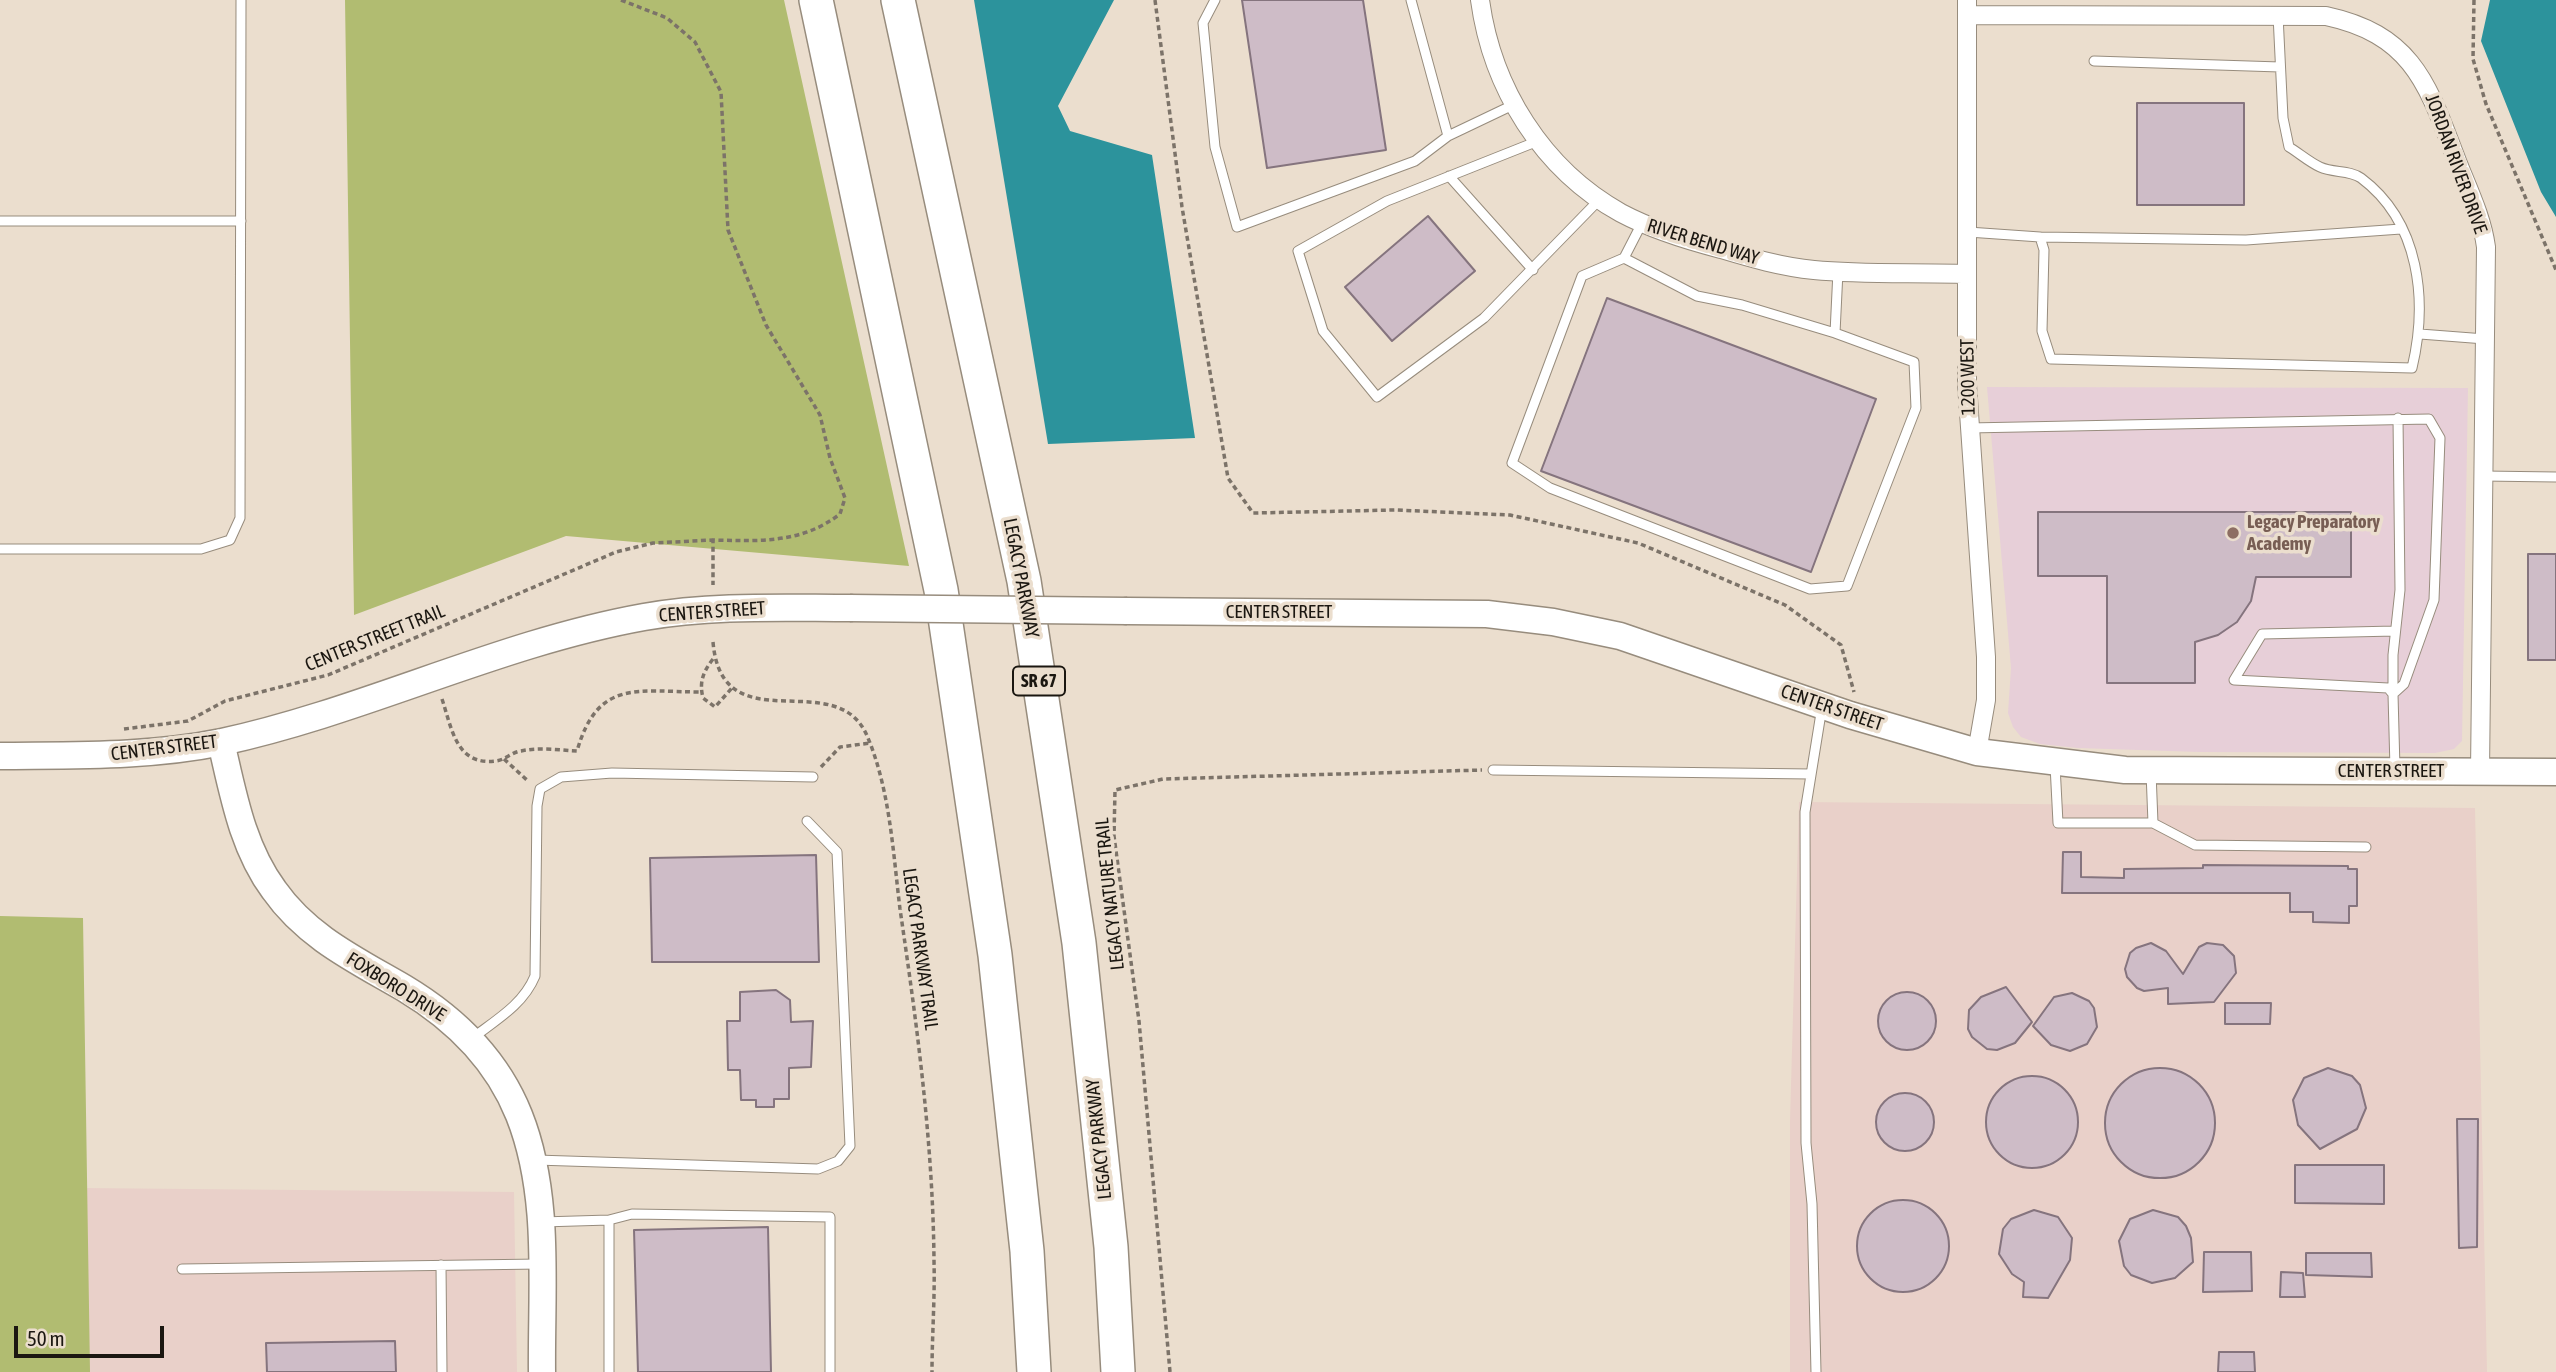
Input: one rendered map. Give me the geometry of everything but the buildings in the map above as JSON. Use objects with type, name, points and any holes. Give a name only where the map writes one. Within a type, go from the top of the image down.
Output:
[{"type":"highway","points":[[816,0],[941,590],[995,955],[1027,1251],[1034,1372]]},
{"type":"highway","name":"LEGACY PARKWAY","points":[[898,0],[1024,581],[1079,943],[1111,1247],[1118,1372]]},
{"type":"street","name":"RIVER BEND WAY","points":[[1480,0],[1494,62],[1513,105],[1538,141],[1567,173],[1600,199],[1642,223],[1664,233],[1760,260],[1838,271],[1967,274]]},
{"type":"street","name":"JORDAN RIVER DRIVE","points":[[1967,7],[2326,16],[2365,27],[2397,46],[2418,70],[2433,99],[2482,224],[2486,247],[2480,771]]},
{"type":"street","name":"1200 WEST","points":[[1967,7],[1969,428],[1986,657],[1986,700],[1977,752]]},
{"type":"street","name":"CENTER STREET","points":[[0,756],[128,753],[221,742],[320,715],[576,632],[644,617],[727,608],[850,608],[1521,617],[1620,636],[1850,715],[1977,752],[2055,763],[2151,770],[2556,772]]},
{"type":"street","name":"FOXBORO DRIVE","points":[[221,742],[244,834],[274,891],[328,944],[429,1004],[471,1039],[512,1101],[534,1160],[540,1222],[542,1372]]},
{"type":"lane","points":[[0,549],[201,549],[230,540],[240,518],[241,0]]},
{"type":"lane","points":[[1215,0],[1203,23],[1215,147],[1237,227],[1415,161],[1448,136],[1513,105]]},
{"type":"lane","points":[[1411,0],[1448,136]]},
{"type":"lane","points":[[2040,237],[2044,250],[2042,331],[2051,359],[2412,368],[2420,334],[2420,288],[2413,257],[2390,204],[2359,176],[2321,168],[2289,147],[2283,118],[2278,14]]},
{"type":"lane","points":[[2094,61],[2280,67]]},
{"type":"lane","points":[[1538,141],[1387,201],[1298,251],[1323,331],[1377,397],[1484,318],[1600,199]]},
{"type":"lane","points":[[1449,176],[1533,270]]},
{"type":"lane","points":[[0,221],[241,221]]},
{"type":"lane","points":[[1624,258],[1697,296],[1742,305],[1835,333],[1914,362],[1916,408],[1847,586],[1810,589],[1550,488],[1512,463],[1582,276],[1624,258],[1642,223]]},
{"type":"lane","points":[[1968,232],[2040,237],[2246,240],[2402,229]]},
{"type":"lane","points":[[1835,333],[1838,271]]},
{"type":"lane","points":[[2420,334],[2485,340]]},
{"type":"lane","points":[[2395,771],[2393,694],[2395,631],[2400,590],[2398,418]]},
{"type":"lane","points":[[1969,428],[2429,419],[2440,438],[2434,600],[2404,684],[2393,694]]},
{"type":"lane","points":[[2483,476],[2556,477]]},
{"type":"lane","points":[[2393,694],[2388,688],[2378,685],[2234,680],[2262,634],[2395,631]]},
{"type":"lane","points":[[1816,1372],[1812,1204],[1806,1143],[1805,812],[1822,705]]},
{"type":"lane","points":[[2055,763],[2058,823],[2153,823],[2194,845],[2366,847]]},
{"type":"lane","points":[[1493,770],[1811,774]]},
{"type":"lane","points":[[2151,770],[2153,823]]},
{"type":"lane","points":[[471,1039],[513,1007],[529,989],[535,976],[537,806],[540,789],[561,776],[612,773],[813,776]]},
{"type":"lane","points":[[534,1160],[818,1169],[838,1161],[850,1146],[837,852],[807,821]]},
{"type":"lane","points":[[540,1222],[609,1220],[632,1214],[830,1217],[830,1372]]},
{"type":"lane","points":[[609,1220],[610,1372]]},
{"type":"lane","points":[[182,1269],[540,1264]]},
{"type":"lane","points":[[441,1265],[442,1372]]},
{"type":"path","points":[[621,0],[667,18],[695,42],[720,92],[729,230],[766,325],[820,415],[830,458],[845,498],[840,514],[800,536],[775,541],[713,540],[713,585]]},
{"type":"path","points":[[1155,0],[1182,207],[1228,478],[1254,513],[1395,510],[1510,516],[1638,543],[1785,605],[1841,645],[1854,690],[1850,715]]},
{"type":"path","points":[[2473,0],[2473,59],[2486,104],[2556,270]]},
{"type":"path","name":"CENTER STREET TRAIL","points":[[118,729],[188,721],[226,701],[328,675],[616,552],[653,543],[713,540]]},
{"type":"path","points":[[713,642],[714,657],[726,684],[732,688],[715,707],[703,698],[701,692],[704,672],[714,657]]},
{"type":"path","name":"LEGACY PARKWAY TRAIL","points":[[732,688],[760,699],[839,707],[853,715],[870,743],[884,790],[920,1054],[934,1260],[932,1372]]},
{"type":"path","points":[[442,699],[458,748],[468,757],[482,762],[504,759],[517,751],[531,749],[577,751],[584,726],[602,702],[622,694],[701,692]]},
{"type":"path","points":[[813,776],[840,747],[870,743]]},
{"type":"path","points":[[504,759],[516,772],[540,789]]},
{"type":"path","name":"LEGACY NATURE TRAIL","points":[[1170,1372],[1139,1021],[1114,836],[1115,790],[1163,779],[1493,770]]},
{"type":"shaded area","name":"Legacy Preparatory Academy","points":[[1987,387],[2468,388],[2462,741],[2454,749],[2435,753],[2199,752],[2078,748],[2040,744],[2021,737],[2013,727],[2008,713],[2011,668]]},
{"type":"shaded area","points":[[1799,802],[2475,808],[2487,1372],[1790,1372],[1790,1121]]},
{"type":"shaded area","points":[[82,1188],[514,1192],[517,1372],[86,1372]]},
{"type":"green space","points":[[345,0],[784,0],[909,566],[566,536],[354,615]]},
{"type":"green space","points":[[0,916],[83,918],[90,1372],[0,1372]]},
{"type":"water","points":[[974,0],[1114,0],[1058,106],[1070,131],[1152,155],[1195,438],[1048,444]]},
{"type":"water","points":[[2490,0],[2556,0],[2556,217],[2541,192],[2481,41]]},
{"type":"place","name":"Legacy Preparatory Academy","points":[[2233,533]]}]
